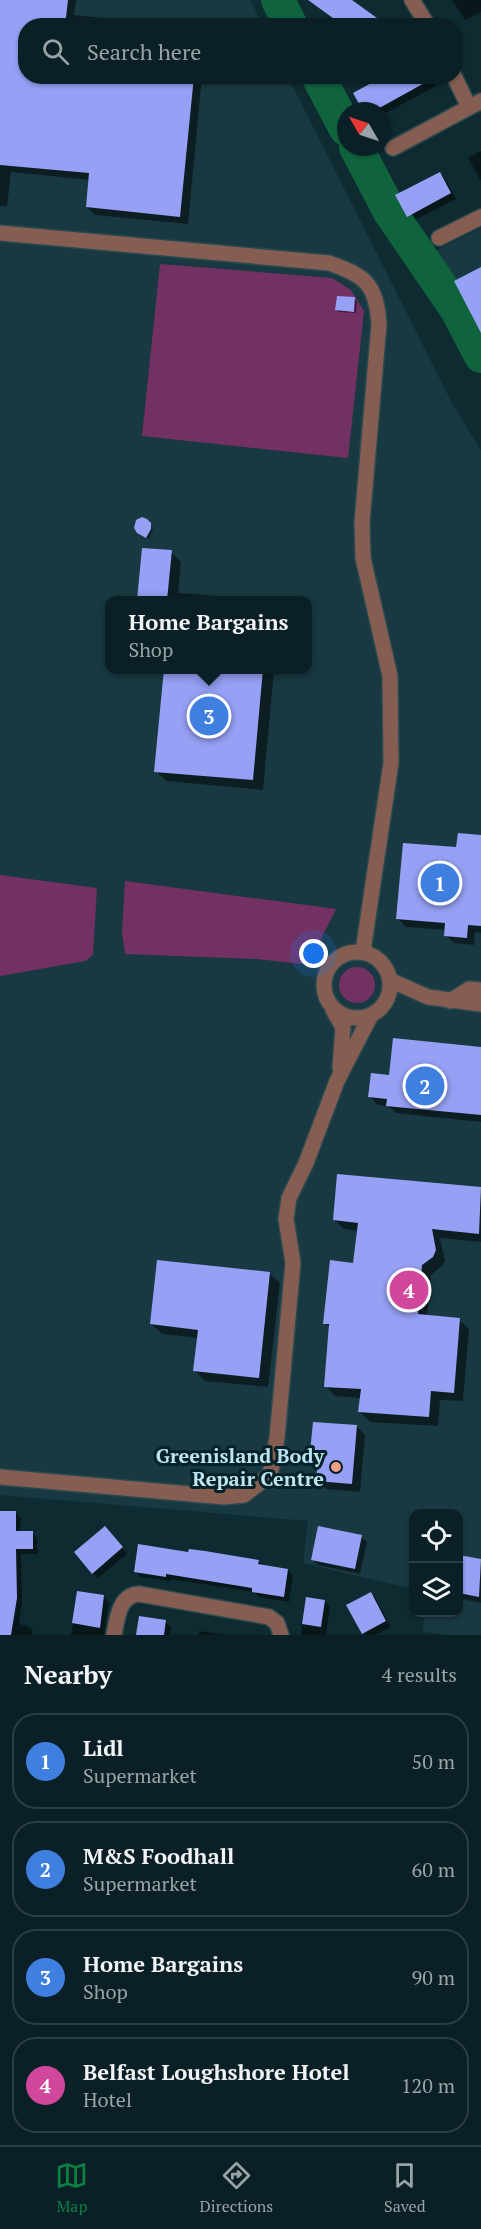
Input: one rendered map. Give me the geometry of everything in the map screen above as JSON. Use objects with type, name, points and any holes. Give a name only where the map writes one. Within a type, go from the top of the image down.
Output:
[{"type":"street","points":[[412,0],[423,18]]},
{"type":"street","points":[[393,148],[475,104],[460,84]]},
{"type":"street","points":[[439,238],[481,217]]},
{"type":"street","points":[[0,233],[329,263],[352,271],[367,282],[377,302],[379,324],[363,513],[363,547],[365,569],[390,676],[391,763],[363,951]]},
{"type":"street","points":[[331,1006],[339,1013],[360,1018],[380,1009],[390,990],[390,980],[381,961],[363,951],[351,951],[340,955],[325,973],[323,984],[325,996],[343,1027],[343,1047],[337,1082]]},
{"type":"street","points":[[390,980],[428,997],[481,1004]]},
{"type":"street","points":[[450,1001],[469,989],[481,990]]},
{"type":"street","points":[[386,1000],[428,997]]},
{"type":"street","points":[[0,1477],[237,1497],[250,1492],[270,1475],[277,1438],[293,1263],[286,1219],[289,1198],[306,1163],[337,1082],[371,1015]]},
{"type":"street","points":[[114,1635],[123,1603],[132,1594],[139,1594],[268,1617],[279,1626],[281,1635]]},
{"type":"shaded area","points":[[0,0],[250,0],[259,18],[18,18],[18,84],[292,84],[454,407],[481,450],[481,1635],[423,1632],[424,1617],[463,1617],[463,1509],[409,1509],[409,1588],[303,1563],[308,1521],[0,1495]]},
{"type":"shaded area","points":[[481,228],[481,348],[427,255]]},
{"type":"shaded area","points":[[160,264],[332,278],[351,290],[364,311],[348,458],[142,436]]},
{"type":"shaded area","points":[[0,875],[97,888],[93,955],[85,961],[0,976]]},
{"type":"shaded area","points":[[125,881],[336,909],[318,945],[302,964],[257,959],[125,954],[122,932]]},
{"type":"shaded area","points":[[357,967],[370,972],[375,985],[370,998],[357,1003],[344,998],[339,985],[344,972]]},
{"type":"building","points":[[0,0],[68,0],[66,18],[18,18],[18,84],[193,84],[180,217],[86,207],[89,173],[0,165]]},
{"type":"building","points":[[308,0],[352,0],[377,18],[333,18]]},
{"type":"building","points":[[369,84],[423,84],[390,102],[358,102],[353,93]]},
{"type":"building","points":[[440,172],[451,193],[407,217],[395,195]]},
{"type":"building","points":[[481,267],[481,333],[454,281]]},
{"type":"building","points":[[337,296],[355,297],[354,312],[335,310]]},
{"type":"building","points":[[142,517],[151,523],[151,529],[146,538],[137,533],[134,528],[136,520]]},
{"type":"building","points":[[142,548],[172,550],[167,596],[137,596]]},
{"type":"building","points":[[164,674],[263,674],[253,780],[154,772]]},
{"type":"building","points":[[458,833],[481,835],[481,926],[468,925],[467,938],[444,936],[445,923],[396,919],[403,843],[456,847]]},
{"type":"building","points":[[393,1038],[481,1047],[481,1115],[386,1106],[387,1099],[368,1097],[371,1073],[389,1075]]},
{"type":"building","points":[[337,1174],[481,1187],[479,1234],[432,1229],[436,1250],[433,1257],[422,1265],[418,1314],[460,1318],[454,1393],[431,1391],[429,1417],[358,1412],[361,1389],[324,1387],[329,1324],[323,1324],[330,1260],[353,1263],[358,1223],[333,1220]]},
{"type":"building","points":[[157,1260],[270,1272],[259,1378],[193,1371],[198,1330],[150,1324]]},
{"type":"building","name":"Greenisland Body Repair Centre","points":[[313,1422],[357,1425],[352,1484],[316,1481],[319,1452],[310,1452]]},
{"type":"building","points":[[0,1511],[16,1511],[16,1531],[33,1531],[33,1549],[16,1549],[17,1598],[11,1635],[0,1635]]},
{"type":"building","points":[[105,1526],[123,1547],[92,1574],[74,1552]]},
{"type":"building","points":[[318,1526],[362,1535],[355,1569],[311,1560]]},
{"type":"building","points":[[138,1544],[188,1552],[189,1549],[205,1551],[259,1560],[258,1564],[288,1569],[284,1597],[252,1592],[252,1588],[166,1574],[166,1577],[134,1572]]},
{"type":"building","points":[[463,1556],[481,1559],[479,1597],[463,1594]]},
{"type":"building","points":[[77,1591],[104,1595],[100,1628],[72,1623]]},
{"type":"building","points":[[371,1592],[386,1621],[362,1634],[346,1605]]},
{"type":"building","points":[[306,1597],[325,1600],[321,1627],[302,1624]]},
{"type":"building","points":[[139,1616],[166,1620],[164,1635],[136,1635]]},
{"type":"waterway","points":[[278,0],[287,18]]},
{"type":"waterway","points":[[322,84],[337,112]]},
{"type":"waterway","points":[[361,156],[390,212],[457,310],[481,356]]},
{"type":"place","name":"Home Bargains","points":[[209,716]]},
{"type":"place","name":"Lidl","points":[[440,883]]},
{"type":"place","name":"M&S Foodhall","points":[[425,1086]]},
{"type":"place","name":"Belfast Loughshore Hotel","points":[[409,1290]]},
{"type":"place","name":"Greenisland Body Repair Centre","points":[[336,1467]]}]
